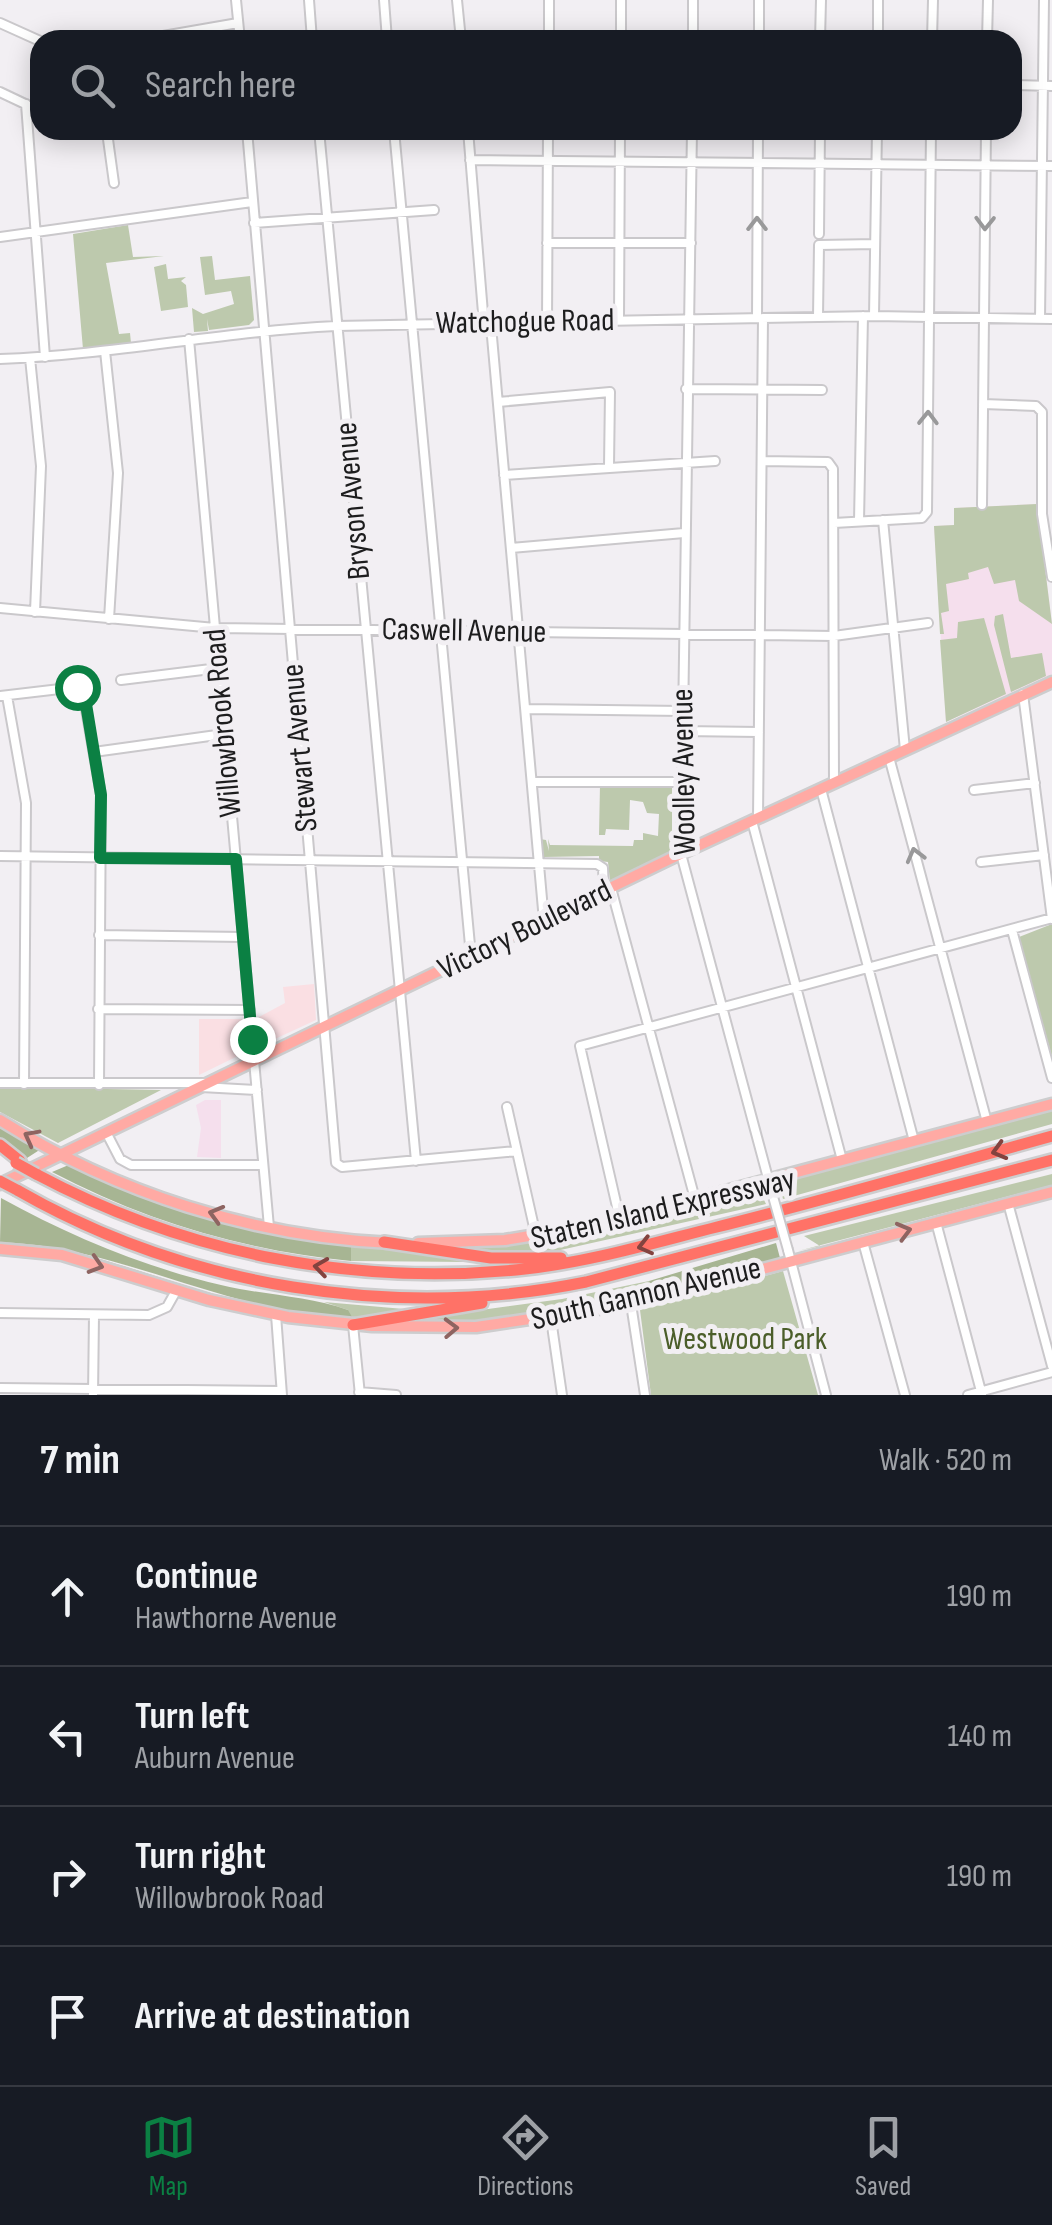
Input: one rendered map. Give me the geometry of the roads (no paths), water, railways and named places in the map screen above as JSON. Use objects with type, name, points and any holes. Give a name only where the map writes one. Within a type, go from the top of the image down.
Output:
[{"type":"highway","name":"Staten Island Expressway","points":[[0,1153],[39,1176],[164,1230],[228,1250],[312,1266],[460,1274],[596,1258],[1052,1136]]},
{"type":"highway","points":[[0,1145],[18,1162]]},
{"type":"highway","name":"Staten Island Expressway","points":[[0,1182],[136,1246],[266,1282],[401,1297],[527,1292],[621,1274],[1052,1160]]},
{"type":"highway","points":[[384,1242],[504,1260],[596,1258]]},
{"type":"highway","points":[[354,1325],[503,1301],[527,1292]]},
{"type":"main road","name":"Victory Boulevard","points":[[0,1182],[681,854],[1052,682]]},
{"type":"main road","points":[[0,1120],[62,1154],[148,1193],[268,1227],[384,1242],[472,1242],[536,1236],[620,1220],[1052,1104]]},
{"type":"main road","name":"South Gannon Avenue","points":[[0,1249],[62,1255],[176,1291],[276,1315],[354,1325],[459,1328],[551,1319],[631,1304],[789,1256],[863,1242],[1052,1192]]},
{"type":"street","points":[[236,0],[239,30]]},
{"type":"street","points":[[309,0],[311,30]]},
{"type":"street","points":[[384,0],[386,30]]},
{"type":"street","points":[[457,0],[459,30]]},
{"type":"street","points":[[549,0],[549,30]]},
{"type":"street","points":[[620,30],[621,0]]},
{"type":"street","points":[[693,0],[693,30]]},
{"type":"street","points":[[759,30],[760,0]]},
{"type":"street","points":[[820,30],[821,0]]},
{"type":"street","points":[[878,0],[878,30]]},
{"type":"street","points":[[932,30],[933,0]]},
{"type":"street","points":[[987,30],[988,0]]},
{"type":"street","points":[[1040,319],[1047,166],[1044,0]]},
{"type":"street","points":[[0,22],[30,36]]},
{"type":"street","points":[[198,30],[238,23]]},
{"type":"street","points":[[1022,85],[1047,86]]},
{"type":"street","points":[[0,92],[30,106]]},
{"type":"street","points":[[26,104],[45,357]]},
{"type":"street","points":[[107,140],[114,184]]},
{"type":"street","points":[[248,140],[262,330]]},
{"type":"street","name":"Bryson Avenue","points":[[320,140],[416,1161]]},
{"type":"street","points":[[395,140],[471,956]]},
{"type":"street","points":[[469,140],[498,402],[544,921]]},
{"type":"street","points":[[547,322],[548,140]]},
{"type":"street","points":[[619,320],[620,140]]},
{"type":"street","name":"Woolley Avenue","points":[[692,140],[681,854],[826,1395]]},
{"type":"street","points":[[758,140],[762,461],[755,819],[842,1160]]},
{"type":"street","points":[[819,234],[820,140]]},
{"type":"street","points":[[860,522],[877,140]]},
{"type":"street","points":[[834,523],[925,516],[931,140]]},
{"type":"street","points":[[982,506],[986,140]]},
{"type":"street","points":[[470,160],[1047,166]]},
{"type":"street","points":[[0,237],[252,202]]},
{"type":"street","points":[[254,223],[434,210]]},
{"type":"street","points":[[547,242],[690,243]]},
{"type":"street","points":[[818,317],[819,245],[875,244]]},
{"type":"street","name":"Watchogue Road","points":[[0,359],[105,351],[262,330],[336,326],[869,316],[1052,319]]},
{"type":"street","name":"Stewart Avenue","points":[[262,330],[337,1166],[416,1161]]},
{"type":"street","name":"Willowbrook Road","points":[[189,339],[268,1227]]},
{"type":"street","points":[[105,351],[118,473],[109,618]]},
{"type":"street","points":[[30,358],[41,466],[34,612]]},
{"type":"street","points":[[686,389],[822,390]]},
{"type":"street","points":[[498,402],[610,392],[609,466]]},
{"type":"street","points":[[983,404],[1040,408],[1052,577]]},
{"type":"street","points":[[504,476],[715,461]]},
{"type":"street","points":[[762,461],[830,464],[834,523],[834,783]]},
{"type":"street","points":[[883,520],[905,750]]},
{"type":"street","points":[[511,548],[684,533]]},
{"type":"street","name":"Caswell Avenue","points":[[0,608],[215,628],[834,636],[928,623]]},
{"type":"street","points":[[121,680],[218,668]]},
{"type":"street","points":[[24,1084],[26,802],[4,696],[81,688],[101,795],[99,1085]]},
{"type":"street","points":[[620,1220],[578,1048],[1052,918],[1023,694]]},
{"type":"street","points":[[526,710],[683,711]]},
{"type":"street","points":[[682,731],[759,732]]},
{"type":"street","points":[[94,752],[224,734]]},
{"type":"street","points":[[889,757],[986,1122]]},
{"type":"street","points":[[532,782],[682,782]]},
{"type":"street","points":[[974,790],[1035,783]]},
{"type":"street","points":[[820,789],[914,1141]]},
{"type":"street","points":[[981,862],[1044,855]]},
{"type":"street","points":[[0,856],[597,864],[603,868],[695,1199]]},
{"type":"street","points":[[1012,930],[1052,1078]]},
{"type":"street","points":[[98,935],[243,936]]},
{"type":"street","points":[[98,1009],[250,1010]]},
{"type":"street","points":[[0,1083],[200,1084],[257,1090]]},
{"type":"street","points":[[506,1107],[536,1236]]},
{"type":"street","points":[[106,1132],[124,1163],[263,1166]]},
{"type":"street","points":[[416,1161],[517,1151]]},
{"type":"street","points":[[968,1395],[1052,1369],[1008,1203]]},
{"type":"street","points":[[936,1222],[982,1393]]},
{"type":"street","points":[[863,1242],[904,1395]]},
{"type":"street","points":[[0,1313],[148,1316],[167,1307],[176,1291]]},
{"type":"street","points":[[631,1304],[645,1395]]},
{"type":"street","points":[[93,1392],[94,1314]]},
{"type":"street","points":[[0,1388],[281,1393],[276,1315]]},
{"type":"street","points":[[551,1319],[562,1395]]},
{"type":"street","points":[[354,1325],[359,1394],[396,1395]]},
{"type":"park label","name":"Westwood Park","points":[[745,1339]]}]
